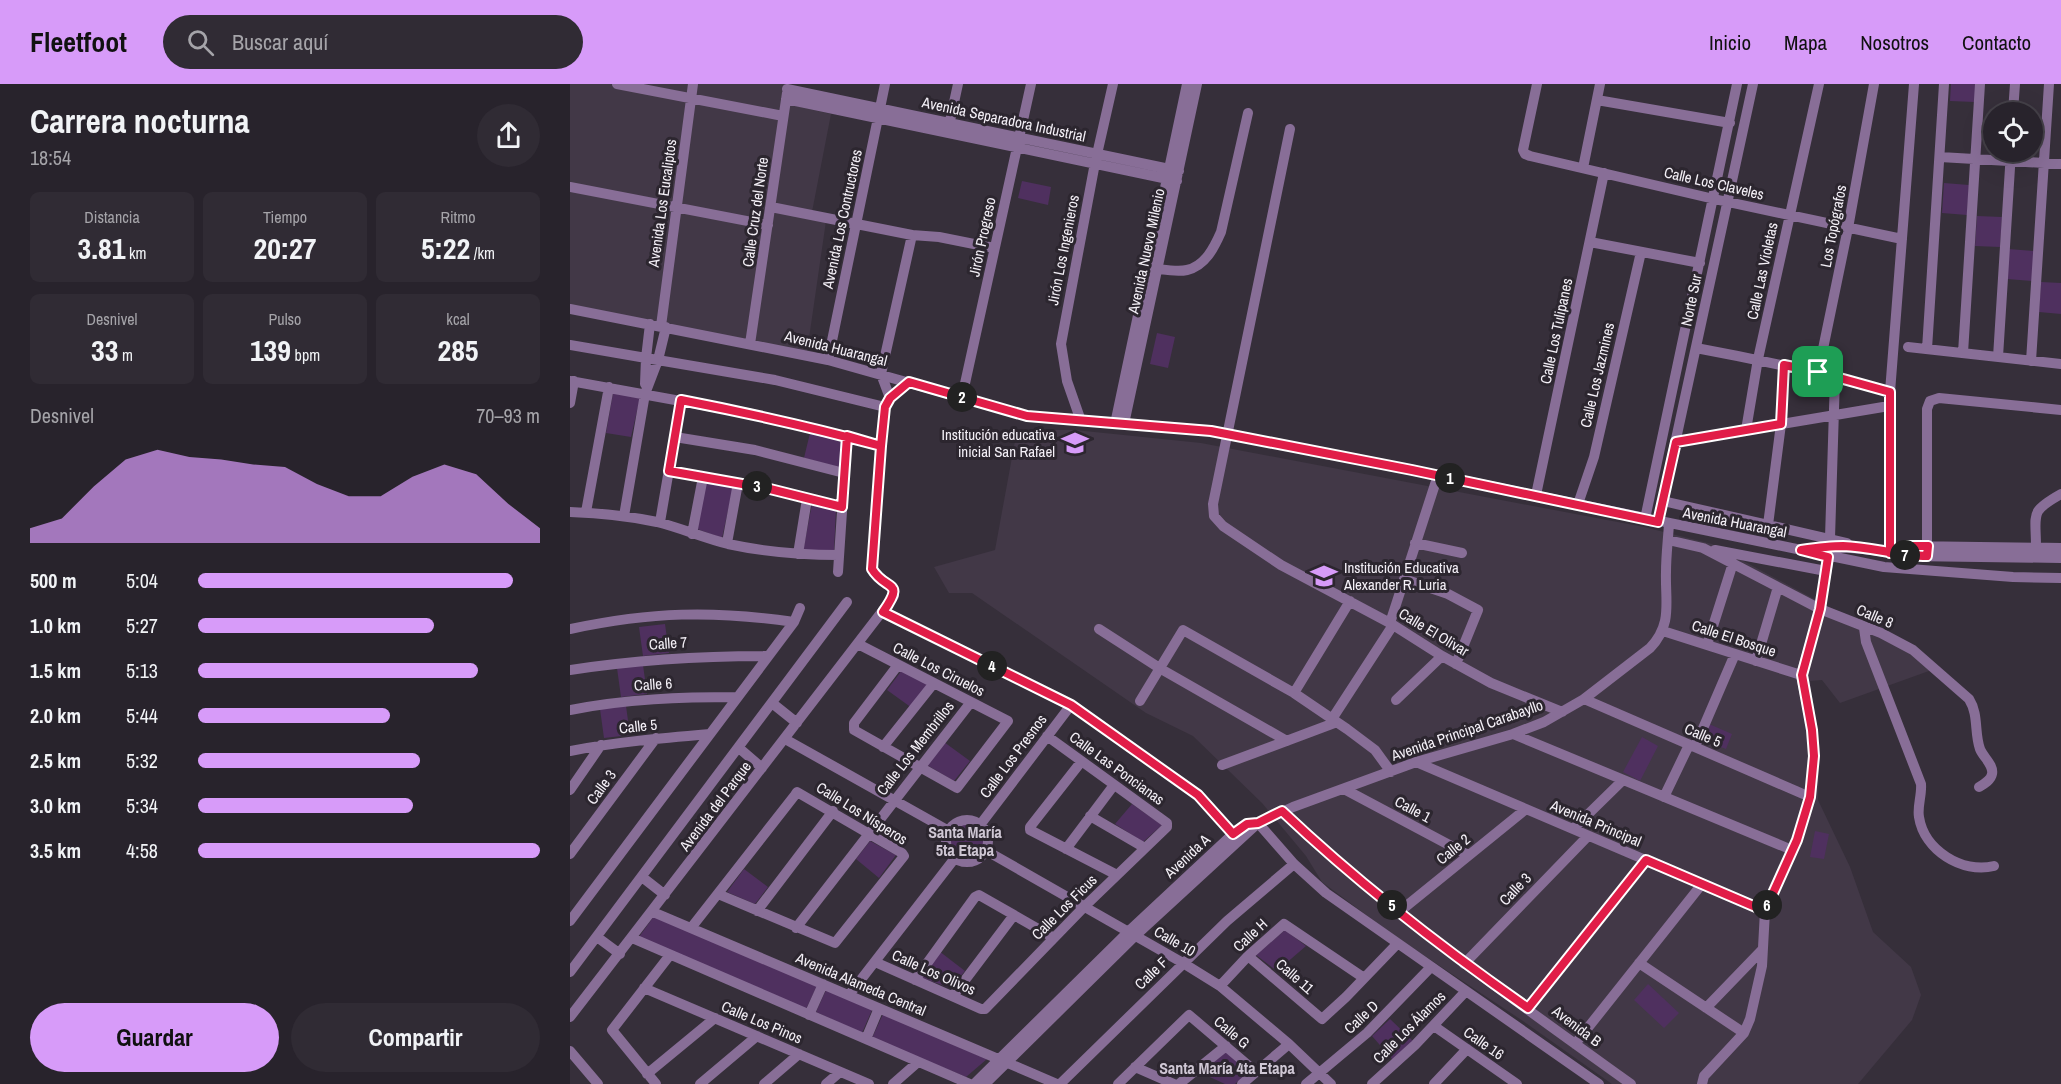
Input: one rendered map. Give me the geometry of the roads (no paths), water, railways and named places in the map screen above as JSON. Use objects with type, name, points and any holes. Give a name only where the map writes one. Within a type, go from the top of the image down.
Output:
[{"type":"street","points":[[617,84],[783,116]]},
{"type":"street","name":"Avenida Los Eucaliptos","points":[[659,326],[693,84]]},
{"type":"street","name":"Avenida Los Contructores","points":[[828,360],[885,84]]},
{"type":"street","points":[[948,128],[958,84]]},
{"type":"street","name":"Jirón Progreso","points":[[962,397],[1031,84]]},
{"type":"street","name":"Jirón Los Ingenieros","points":[[1080,421],[1067,381],[1061,344],[1096,159],[1113,84]]},
{"type":"street","name":"Avenida Nuevo Milenio","points":[[1120,424],[1158,269],[1187,84]]},
{"type":"street","name":"Avenida Nuevo Milenio","points":[[1120,424],[1173,175],[1197,84]]},
{"type":"street","name":"Calle Los Claveles","points":[[1537,84],[1523,150],[1525,154],[1714,200],[1902,239]]},
{"type":"street","points":[[1583,168],[1600,84]]},
{"type":"street","name":"Norte Sur","points":[[1645,519],[1737,84]]},
{"type":"street","name":"Norte Sur","points":[[1664,523],[1662,501],[1753,84]]},
{"type":"street","name":"Calle Las Violetas","points":[[1746,430],[1758,359],[1819,84]]},
{"type":"street","name":"Los Topógrafos","points":[[1818,372],[1848,228],[1874,84]]},
{"type":"street","points":[[1894,552],[1889,406],[1914,84]]},
{"type":"street","points":[[1928,350],[1944,84]]},
{"type":"street","points":[[1963,353],[1980,84]]},
{"type":"street","points":[[2014,102],[2015,84]]},
{"type":"street","points":[[2031,361],[2049,84]]},
{"type":"street","name":"Avenida Separadora Industrial","points":[[787,91],[879,113],[1173,175]]},
{"type":"street","name":"Calle Cruz del Norte","points":[[750,344],[787,91]]},
{"type":"street","points":[[1597,100],[1730,123]]},
{"type":"street","points":[[1158,269],[1186,271],[1199,264],[1213,251],[1221,232],[1248,112]]},
{"type":"street","points":[[1227,435],[1290,129]]},
{"type":"street","points":[[1940,156],[1983,158]]},
{"type":"street","points":[[1998,357],[2010,162]]},
{"type":"street","points":[[2039,162],[2061,164]]},
{"type":"street","name":"Calle Los Tulipanes","points":[[1536,495],[1604,173]]},
{"type":"street","points":[[570,187],[768,225]]},
{"type":"street","points":[[771,207],[912,235],[939,237],[994,248]]},
{"type":"street","points":[[912,235],[881,374],[887,403],[881,446],[872,569],[894,591],[894,596],[883,612],[1071,705],[1198,795],[1233,834]]},
{"type":"street","points":[[1590,242],[1700,263]]},
{"type":"street","name":"Calle Los Jazmines","points":[[1578,504],[1594,457],[1641,252]]},
{"type":"street","name":"Avenida Huarangal","points":[[570,309],[828,360],[1027,416],[1196,429],[1438,475],[1884,567],[2013,577],[2061,578]]},
{"type":"street","points":[[624,516],[645,394],[646,358],[659,326]]},
{"type":"street","points":[[645,394],[658,360],[659,326]]},
{"type":"street","points":[[570,345],[775,380],[887,403]]},
{"type":"street","points":[[1908,347],[2061,364]]},
{"type":"street","points":[[1696,348],[1818,372],[1890,392]]},
{"type":"street","points":[[1768,525],[1781,424],[1784,365]]},
{"type":"street","points":[[1830,538],[1835,377]]},
{"type":"street","points":[[570,403],[572,381],[752,414],[881,446]]},
{"type":"street","points":[[887,403],[909,382]]},
{"type":"street","points":[[586,512],[609,387]]},
{"type":"street","points":[[1927,551],[1927,410],[1930,401],[1939,398],[2061,410]]},
{"type":"street","points":[[660,522],[681,400]]},
{"type":"street","points":[[1676,442],[1889,406]]},
{"type":"street","name":"Calle El Olivar","points":[[1227,435],[1213,504],[1214,516],[1222,526],[1281,565],[1391,624],[1456,664],[1491,683],[1562,712]]},
{"type":"street","points":[[838,572],[847,436]]},
{"type":"street","points":[[675,437],[754,450],[844,473]]},
{"type":"street","points":[[669,471],[770,489],[842,507]]},
{"type":"street","points":[[1222,765],[1335,721],[1391,624],[1438,475]]},
{"type":"street","points":[[692,534],[703,477]]},
{"type":"street","points":[[727,543],[738,483]]},
{"type":"street","points":[[2036,547],[2037,510],[2061,494]]},
{"type":"street","points":[[798,554],[807,499]]},
{"type":"street","points":[[1662,501],[1830,538],[1864,548]]},
{"type":"street","points":[[570,512],[624,516],[660,522],[692,534],[727,543],[798,554],[839,555]]},
{"type":"street","points":[[1663,631],[1667,611],[1668,540],[1664,523]]},
{"type":"street","name":"Calle 8","points":[[1668,540],[1703,548],[1820,609],[1881,633],[1913,650],[1969,699],[1976,710],[1980,749],[1993,773],[1989,780],[1979,787]]},
{"type":"street","points":[[1415,543],[1462,553]]},
{"type":"street","name":"Avenida Huarangal","points":[[1801,550],[1833,546],[1894,552],[1908,556],[1927,551],[2061,548]]},
{"type":"street","points":[[1703,548],[1826,571]]},
{"type":"street","name":"Avenida Huarangal","points":[[1927,551],[2061,558]]},
{"type":"street","points":[[1702,1084],[1704,1076],[1744,1033],[1750,1019],[1762,966],[1765,911],[1792,850],[1810,797],[1814,756],[1812,730],[1802,675],[1820,609],[1828,557]]},
{"type":"street","points":[[1707,645],[1733,563]]},
{"type":"street","points":[[1404,579],[1448,594],[1478,610],[1456,664]]},
{"type":"street","points":[[1756,661],[1778,587]]},
{"type":"street","points":[[1294,693],[1350,601]]},
{"type":"street","name":"Avenida del Parque","points":[[570,972],[847,602]]},
{"type":"street","points":[[570,921],[794,622],[800,608]]},
{"type":"street","name":"Avenida del Parque","points":[[570,1017],[883,612]]},
{"type":"street","points":[[570,629],[610,620],[702,613],[748,615],[794,622]]},
{"type":"street","points":[[1864,628],[1866,642],[1921,784],[1922,795],[1918,814],[1931,846],[1958,863],[1973,868],[1983,869],[1994,866]]},
{"type":"street","points":[[1099,629],[1161,669],[1287,741]]},
{"type":"street","points":[[1140,701],[1183,630],[1294,693],[1375,750],[1391,772]]},
{"type":"street","name":"Calle El Bosque","points":[[1663,631],[1802,675]]},
{"type":"street","name":"Avenida Principal Carabayllo","points":[[1258,823],[1282,811],[1416,762],[1513,734],[1544,722],[1584,699],[1650,648],[1663,631]]},
{"type":"street","name":"Calle Los Ciruelos","points":[[858,644],[1008,723],[958,787],[919,768]]},
{"type":"street","points":[[1664,797],[1692,746],[1735,654]]},
{"type":"street","name":"Calle 7","points":[[570,670],[657,659],[701,656],[768,656]]},
{"type":"street","points":[[1396,700],[1442,656]]},
{"type":"street","points":[[898,665],[854,723],[854,730],[919,768]]},
{"type":"street","points":[[883,747],[934,683]]},
{"type":"street","name":"Calle 6","points":[[570,710],[640,700],[738,697]]},
{"type":"street","name":"Calle 5","points":[[1584,699],[1810,797]]},
{"type":"street","name":"Calle Los Membrillos","points":[[796,928],[971,702]]},
{"type":"street","points":[[772,703],[797,723]]},
{"type":"street","name":"Calle Los Presnos","points":[[980,825],[1071,705]]},
{"type":"street","name":"Calle 5","points":[[570,751],[656,738],[710,734]]},
{"type":"street","points":[[1513,734],[1792,850]]},
{"type":"street","name":"Calle Las Poncianas","points":[[1047,736],[1168,825]]},
{"type":"street","name":"Calle 3","points":[[570,854],[656,738]]},
{"type":"street","points":[[785,739],[949,831]]},
{"type":"street","points":[[570,790],[601,745]]},
{"type":"street","points":[[739,748],[762,768]]},
{"type":"street","points":[[1081,762],[1030,827],[1032,832],[1117,875]]},
{"type":"street","name":"Avenida Principal","points":[[1416,762],[1765,911]]},
{"type":"street","points":[[1573,829],[1623,780]]},
{"type":"street","points":[[1066,849],[1114,785]]},
{"type":"street","name":"Calle 1","points":[[1344,789],[1468,855]]},
{"type":"street","name":"Calle Los Nísperos","points":[[691,928],[797,792],[833,811],[904,856],[838,942],[833,943],[796,928]]},
{"type":"street","name":"Calle 2","points":[[1399,912],[1526,809]]},
{"type":"street","points":[[757,911],[833,811]]},
{"type":"street","name":"Avenida B","points":[[1282,811],[1327,852],[1464,964],[1631,1084]]},
{"type":"street","points":[[1090,816],[1145,848]]},
{"type":"street","points":[[959,821],[974,821],[980,825],[987,836],[986,850],[975,860],[968,862],[950,854],[946,842],[949,831],[959,821]]},
{"type":"street","points":[[1258,823],[1294,864],[1326,893],[1599,1084]]},
{"type":"street","name":"Avenida A","points":[[972,1084],[1004,1061],[1233,834],[1247,824],[1258,823]]},
{"type":"street","name":"Avenida A","points":[[985,1084],[1004,1061],[1128,936],[1258,823]]},
{"type":"street","name":"Calle Los Ficus","points":[[981,1009],[985,1009],[1168,825]]},
{"type":"street","name":"Calle 3","points":[[1464,964],[1588,836]]},
{"type":"street","name":"Calle 10","points":[[986,850],[1117,926],[1128,936],[1183,963],[1220,986],[1289,1044],[1331,1084]]},
{"type":"street","points":[[849,995],[955,858]]},
{"type":"street","points":[[1528,1008],[1646,860]]},
{"type":"street","name":"Calle F","points":[[1058,1084],[1235,913],[1294,864]]},
{"type":"street","points":[[642,877],[665,895]]},
{"type":"street","points":[[1575,1044],[1702,884]]},
{"type":"street","points":[[718,894],[796,928]]},
{"type":"street","points":[[915,980],[979,895],[1054,938]]},
{"type":"street","name":"Avenida Alameda Central","points":[[652,912],[1058,1084]]},
{"type":"street","points":[[953,996],[1014,915]]},
{"type":"street","name":"Calle H","points":[[1220,986],[1248,956],[1284,924],[1364,978]]},
{"type":"street","points":[[597,937],[620,954]]},
{"type":"street","points":[[632,938],[972,1084]]},
{"type":"street","points":[[1364,978],[1397,944]]},
{"type":"street","points":[[1706,1008],[1762,950]]},
{"type":"street","points":[[656,1084],[613,1033],[614,1026],[670,955]]},
{"type":"street","name":"Calle 11","points":[[1248,956],[1285,985],[1322,1019],[1364,978]]},
{"type":"street","name":"Calle Los Olivos","points":[[875,962],[981,1009]]},
{"type":"street","points":[[1639,963],[1744,1033]]},
{"type":"street","name":"Calle D","points":[[1306,1084],[1367,1033],[1431,967]]},
{"type":"street","points":[[809,1015],[823,984]]},
{"type":"street","name":"Calle Los Pinos","points":[[644,988],[868,1084]]},
{"type":"street","name":"Calle Los Álamos","points":[[1372,1084],[1392,1068],[1466,991]]},
{"type":"street","points":[[866,1039],[879,1008]]},
{"type":"street","name":"Calle G","points":[[1135,1067],[1189,1015],[1256,1072]]},
{"type":"street","points":[[647,1074],[715,1018]]},
{"type":"street","name":"Calle 16","points":[[1434,1026],[1517,1084]]},
{"type":"street","points":[[700,1084],[758,1036]]},
{"type":"street","points":[[1242,1084],[1289,1044]]},
{"type":"street","points":[[1179,1084],[1226,1046]]},
{"type":"street","points":[[1440,1082],[1467,1050]]},
{"type":"street","points":[[570,1051],[598,1084]]},
{"type":"street","points":[[764,1084],[800,1054]]},
{"type":"street","points":[[893,1084],[918,1062]]},
{"type":"street","points":[[1118,1084],[1135,1067],[1174,1084]]},
{"type":"street","points":[[826,1084],[840,1072]]},
{"type":"place","name":"Institución educativa inicial San Rafael","points":[[1075,443]]},
{"type":"place","name":"Institución Educativa Alexander R. Luria","points":[[1324,576]]},
{"type":"district","name":"Santa María 5ta Etapa","points":[[965,841]]},
{"type":"district","name":"Santa María 4ta Etapa","points":[[1227,1068]]}]
